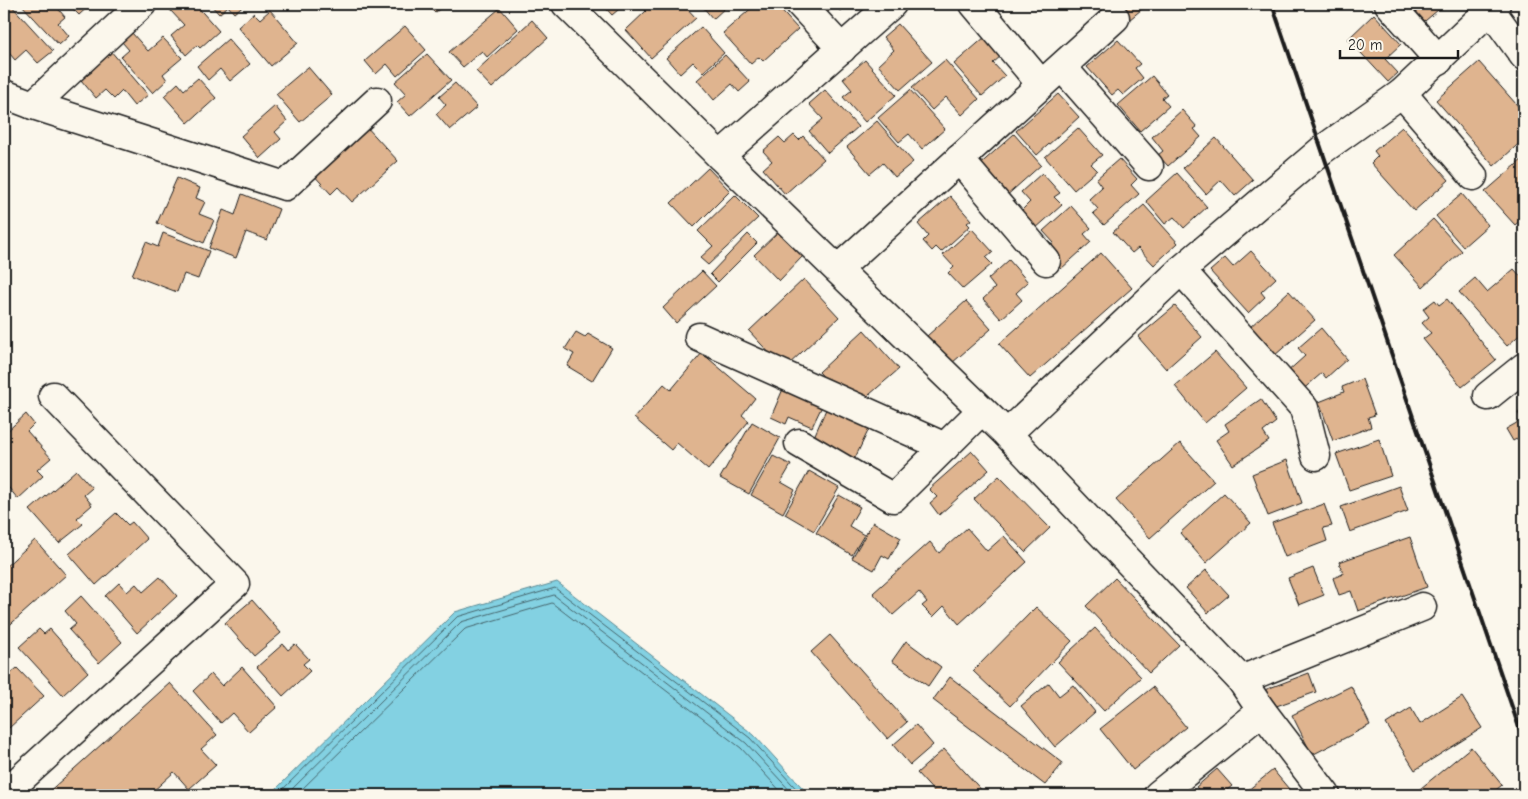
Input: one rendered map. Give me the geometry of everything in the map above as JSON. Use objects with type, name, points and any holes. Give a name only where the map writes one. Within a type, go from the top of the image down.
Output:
[{"type":"street","points":[[33,106],[142,4]]},
{"type":"street","points":[[566,4],[1007,434],[1241,680],[1262,711],[1326,795]]},
{"type":"street","points":[[800,4],[842,49]]},
{"type":"street","points":[[720,156],[892,4]]},
{"type":"street","points":[[974,4],[1041,84]]},
{"type":"street","points":[[1390,4],[1439,60]]},
{"type":"street","points":[[1007,434],[1181,270],[1322,150],[1402,93],[1493,7],[1524,56]]},
{"type":"street","points":[[838,269],[1115,18]]},
{"type":"street","points":[[1062,67],[1149,166]]},
{"type":"street","points":[[1402,93],[1473,176]]},
{"type":"street","points":[[4,94],[33,106],[285,186],[377,101]]},
{"type":"street","points":[[959,160],[1046,262]]},
{"type":"street","points":[[1181,270],[1304,408],[1316,456]]},
{"type":"street","points":[[699,337],[945,447]]},
{"type":"street","points":[[1488,396],[1524,367]]},
{"type":"street","points":[[4,795],[235,584],[53,396]]},
{"type":"street","points":[[799,443],[893,498],[982,410]]},
{"type":"street","points":[[1241,680],[1422,606]]},
{"type":"street","points":[[1158,795],[1262,711]]},
{"type":"water","points":[[557,582],[754,735],[809,795],[270,795],[455,612]]},
{"type":"building","points":[[4,4],[10,4],[53,51],[38,63],[26,50],[15,60],[4,47]]},
{"type":"building","points":[[21,4],[56,4],[65,17],[58,23],[69,36],[59,45]]},
{"type":"building","points":[[68,4],[91,4],[79,15]]},
{"type":"building","points":[[176,4],[195,4],[219,31],[200,48],[197,45],[186,55],[171,36],[184,25],[170,10]]},
{"type":"building","points":[[210,4],[245,4],[234,13],[228,6],[219,14]]},
{"type":"building","points":[[426,4],[445,4],[435,13]]},
{"type":"building","points":[[602,4],[625,4],[612,15]]},
{"type":"building","points":[[639,4],[683,4],[696,18],[651,58],[626,30],[646,11]]},
{"type":"building","points":[[707,4],[725,4],[727,6],[713,19],[703,7]]},
{"type":"building","points":[[756,4],[775,4],[798,29],[763,61],[759,57],[751,64],[723,33]]},
{"type":"building","points":[[815,4],[849,4],[840,11],[835,5],[825,15]]},
{"type":"building","points":[[1116,4],[1148,4],[1129,20]]},
{"type":"building","points":[[1409,4],[1445,4],[1425,21]]},
{"type":"building","points":[[500,8],[518,29],[487,57],[482,51],[463,67],[449,52]]},
{"type":"building","points":[[270,10],[298,43],[271,66],[238,27],[254,13],[260,19]]},
{"type":"building","points":[[1374,14],[1401,44],[1385,59],[1398,73],[1388,82],[1348,39]]},
{"type":"building","points":[[532,20],[548,38],[492,88],[476,71]]},
{"type":"building","points":[[898,24],[932,62],[900,90],[878,65],[894,50],[883,37]]},
{"type":"building","points":[[405,26],[426,50],[397,76],[387,64],[376,74],[365,61]]},
{"type":"building","points":[[701,27],[724,53],[703,72],[693,62],[680,74],[666,58]]},
{"type":"building","points":[[132,33],[148,51],[163,38],[182,58],[163,74],[167,80],[153,93],[121,57],[129,50],[122,42]]},
{"type":"building","points":[[985,37],[1001,56],[993,63],[1005,76],[982,96],[954,64]]},
{"type":"building","points":[[228,39],[250,64],[230,81],[220,69],[208,80],[197,66]]},
{"type":"building","points":[[1118,40],[1140,64],[1135,68],[1143,78],[1123,95],[1118,90],[1112,95],[1087,67]]},
{"type":"building","points":[[110,50],[148,95],[134,106],[122,91],[114,99],[105,90],[96,98],[81,80],[92,72],[89,68]]},
{"type":"building","points":[[427,54],[451,80],[410,116],[397,102],[406,94],[395,82]]},
{"type":"building","points":[[725,55],[750,82],[739,92],[732,84],[714,100],[697,80]]},
{"type":"building","points":[[865,60],[896,95],[865,122],[843,97],[852,90],[843,79]]},
{"type":"building","points":[[945,60],[979,99],[962,115],[946,97],[932,110],[912,88]]},
{"type":"building","points":[[1479,62],[1524,113],[1524,139],[1494,166],[1436,100]]},
{"type":"building","points":[[308,67],[332,95],[300,122],[276,94]]},
{"type":"building","points":[[1152,76],[1167,94],[1162,98],[1169,106],[1140,131],[1118,105]]},
{"type":"building","points":[[198,78],[216,98],[188,123],[164,96],[178,83],[184,90]]},
{"type":"building","points":[[455,83],[477,107],[450,130],[436,114],[446,105],[439,97]]},
{"type":"building","points":[[825,90],[858,127],[828,153],[809,131],[823,119],[809,104]]},
{"type":"building","points":[[910,90],[945,129],[922,149],[909,134],[899,142],[878,118]]},
{"type":"building","points":[[1058,94],[1079,117],[1037,155],[1016,131]]},
{"type":"building","points":[[275,106],[287,121],[275,132],[281,139],[260,158],[241,136]]},
{"type":"building","points":[[1182,110],[1197,127],[1194,129],[1201,137],[1168,166],[1158,155],[1163,151],[1152,137]]},
{"type":"building","points":[[877,121],[913,162],[895,177],[883,163],[870,174],[847,147]]},
{"type":"building","points":[[364,124],[398,161],[352,202],[338,187],[331,194],[311,172]]},
{"type":"building","points":[[1402,127],[1449,180],[1414,211],[1371,163],[1378,156],[1374,151]]},
{"type":"building","points":[[1078,128],[1102,155],[1091,164],[1097,170],[1074,190],[1045,157]]},
{"type":"building","points":[[1014,134],[1041,165],[1004,198],[977,167]]},
{"type":"building","points":[[794,135],[799,140],[803,136],[824,159],[785,194],[763,169],[772,161],[763,151],[779,137],[785,143]]},
{"type":"building","points":[[1216,138],[1253,180],[1235,196],[1221,180],[1206,194],[1183,168]]},
{"type":"building","points":[[1524,158],[1524,217],[1515,225],[1485,192]]},
{"type":"building","points":[[1119,159],[1137,179],[1131,185],[1139,194],[1104,225],[1093,213],[1098,209],[1089,199],[1102,187],[1096,179]]},
{"type":"building","points":[[708,168],[730,191],[694,227],[671,203]]},
{"type":"building","points":[[1042,173],[1060,193],[1054,197],[1062,205],[1035,229],[1020,212],[1030,202],[1021,192]]},
{"type":"building","points":[[1177,173],[1207,207],[1184,228],[1174,217],[1165,224],[1146,201]]},
{"type":"building","points":[[177,178],[200,188],[196,198],[205,202],[199,214],[214,220],[204,243],[157,223]]},
{"type":"building","points":[[242,194],[279,209],[267,240],[246,232],[236,258],[209,248],[223,210],[235,215]]},
{"type":"building","points":[[1462,194],[1488,225],[1463,247],[1436,216]]},
{"type":"building","points":[[735,195],[758,218],[708,265],[700,258],[713,246],[698,231]]},
{"type":"building","points":[[950,196],[971,220],[967,223],[970,226],[941,252],[936,247],[932,251],[923,241],[928,236],[918,224]]},
{"type":"building","points":[[1144,205],[1178,243],[1154,265],[1138,248],[1132,253],[1113,232]]},
{"type":"building","points":[[1071,206],[1091,228],[1084,234],[1091,242],[1061,269],[1044,251],[1054,243],[1043,231]]},
{"type":"building","points":[[1433,219],[1462,251],[1423,287],[1394,255]]},
{"type":"building","points":[[972,229],[993,252],[986,258],[992,264],[963,289],[948,273],[954,267],[943,255]]},
{"type":"building","points":[[779,231],[803,256],[779,281],[754,255]]},
{"type":"building","points":[[163,233],[209,251],[198,279],[184,274],[177,292],[132,275],[146,242],[158,247]]},
{"type":"building","points":[[748,234],[757,243],[718,282],[710,274]]},
{"type":"building","points":[[1251,251],[1276,278],[1261,292],[1265,297],[1248,313],[1210,271],[1225,258],[1233,267]]},
{"type":"building","points":[[1101,253],[1132,288],[1030,378],[999,344]]},
{"type":"building","points":[[1009,260],[1028,282],[1016,293],[1022,300],[1001,319],[983,299],[995,288],[988,279]]},
{"type":"building","points":[[1514,269],[1524,280],[1524,331],[1507,346],[1459,292],[1475,278],[1487,292]]},
{"type":"building","points":[[702,271],[716,286],[676,323],[663,308]]},
{"type":"building","points":[[804,279],[839,317],[784,369],[749,331]]},
{"type":"building","points":[[1289,291],[1315,320],[1274,356],[1249,328]]},
{"type":"building","points":[[1447,299],[1496,360],[1462,387],[1423,339],[1431,333],[1422,323],[1429,317],[1423,309],[1435,300],[1439,305]]},
{"type":"building","points":[[966,301],[991,329],[952,363],[927,336]]},
{"type":"building","points":[[1175,306],[1202,337],[1166,369],[1138,337]]},
{"type":"building","points":[[1321,328],[1347,359],[1326,378],[1322,373],[1301,391],[1286,373],[1305,356],[1298,348]]},
{"type":"building","points":[[864,330],[899,369],[862,401],[850,388],[841,396],[819,372]]},
{"type":"building","points":[[576,332],[585,337],[588,334],[612,348],[592,381],[567,366],[574,354],[565,349]]},
{"type":"building","points":[[1215,352],[1246,388],[1205,423],[1175,386]]},
{"type":"building","points":[[702,353],[755,398],[742,415],[749,421],[708,470],[677,443],[671,450],[634,418],[664,384],[671,390]]},
{"type":"building","points":[[1362,379],[1375,415],[1368,417],[1371,427],[1333,441],[1319,402],[1344,392],[1342,387]]},
{"type":"building","points":[[783,389],[822,406],[812,427],[789,417],[786,424],[771,417]]},
{"type":"building","points":[[1261,399],[1276,422],[1263,432],[1269,441],[1233,465],[1216,440],[1229,431],[1225,424]]},
{"type":"building","points":[[827,407],[870,427],[855,458],[813,439]]},
{"type":"building","points":[[1524,409],[1524,441],[1521,436],[1513,441],[1506,429],[1522,420],[1518,413]]},
{"type":"building","points":[[26,414],[34,424],[27,431],[51,458],[37,470],[43,476],[18,499],[4,482],[4,434]]},
{"type":"building","points":[[752,422],[780,438],[749,494],[720,478]]},
{"type":"building","points":[[1379,439],[1391,476],[1349,490],[1336,454]]},
{"type":"building","points":[[1180,443],[1214,481],[1150,538],[1116,500]]},
{"type":"building","points":[[972,451],[989,470],[939,515],[930,503],[937,497],[929,489]]},
{"type":"building","points":[[773,456],[791,465],[781,482],[795,490],[783,513],[751,495]]},
{"type":"building","points":[[1287,460],[1302,503],[1268,516],[1252,474]]},
{"type":"building","points":[[76,470],[92,488],[84,495],[92,505],[77,518],[83,524],[59,543],[30,510]]},
{"type":"building","points":[[809,471],[839,488],[814,531],[785,514]]},
{"type":"building","points":[[999,476],[1050,528],[1025,552],[974,499]]},
{"type":"building","points":[[1399,486],[1408,511],[1350,532],[1341,507]]},
{"type":"building","points":[[1224,493],[1251,523],[1206,563],[1180,533]]},
{"type":"building","points":[[839,495],[860,507],[849,526],[864,535],[852,555],[816,533]]},
{"type":"building","points":[[1324,504],[1332,526],[1323,528],[1327,541],[1285,557],[1272,523]]},
{"type":"building","points":[[116,513],[128,525],[132,522],[147,539],[96,585],[69,554]]},
{"type":"building","points":[[873,522],[901,538],[889,559],[882,555],[874,570],[852,558]]},
{"type":"building","points":[[967,528],[987,551],[1004,536],[1027,562],[959,624],[944,606],[933,617],[922,606],[927,602],[919,592],[893,615],[873,593],[930,542],[939,553]]},
{"type":"building","points":[[1410,537],[1427,587],[1358,611],[1351,591],[1339,595],[1333,578],[1343,574],[1339,562]]},
{"type":"building","points":[[35,540],[66,575],[4,630],[4,568]]},
{"type":"building","points":[[1313,568],[1324,595],[1299,605],[1288,578]]},
{"type":"building","points":[[1206,570],[1229,595],[1208,613],[1186,588]]},
{"type":"building","points":[[160,577],[177,596],[137,633],[105,596],[119,583],[127,592],[136,584],[143,592]]},
{"type":"building","points":[[1115,578],[1179,645],[1149,673],[1086,606]]},
{"type":"building","points":[[81,596],[122,642],[99,663],[69,630],[76,624],[65,611]]},
{"type":"building","points":[[252,600],[281,633],[254,656],[225,623]]},
{"type":"building","points":[[1036,607],[1072,641],[1010,706],[973,671]]},
{"type":"building","points":[[1095,628],[1141,677],[1104,711],[1058,662]]},
{"type":"building","points":[[39,629],[44,634],[50,629],[88,672],[63,695],[19,647]]},
{"type":"building","points":[[830,635],[907,722],[888,739],[811,652]]},
{"type":"building","points":[[906,641],[941,667],[928,686],[892,661]]},
{"type":"building","points":[[283,644],[288,650],[295,644],[309,659],[303,664],[310,671],[283,696],[257,667]]},
{"type":"building","points":[[242,667],[277,707],[249,732],[232,713],[221,723],[193,691],[211,674],[222,686]]},
{"type":"building","points":[[17,668],[44,696],[9,728],[4,723],[4,670],[9,675]]},
{"type":"building","points":[[1309,673],[1316,692],[1265,710],[1259,692]]},
{"type":"building","points":[[950,677],[1063,763],[1045,785],[933,700]]},
{"type":"building","points":[[170,683],[217,735],[201,749],[216,765],[189,789],[174,772],[149,795],[45,795]]},
{"type":"building","points":[[1049,683],[1059,696],[1073,685],[1095,712],[1055,747],[1021,706]]},
{"type":"building","points":[[1351,686],[1370,725],[1312,755],[1292,715]]},
{"type":"building","points":[[1153,687],[1186,727],[1133,770],[1100,729]]},
{"type":"building","points":[[1462,697],[1482,728],[1415,770],[1386,724],[1411,708],[1420,724]]},
{"type":"building","points":[[916,725],[933,745],[910,765],[893,745]]},
{"type":"building","points":[[1471,747],[1502,785],[1490,795],[1417,795],[1415,793]]},
{"type":"building","points":[[944,749],[986,795],[937,795],[917,773]]},
{"type":"building","points":[[1217,769],[1232,786],[1221,795],[1204,795],[1196,787]]},
{"type":"building","points":[[1273,770],[1294,795],[1242,795]]},
{"type":"railway","points":[[1272,4],[1524,742]]}]
